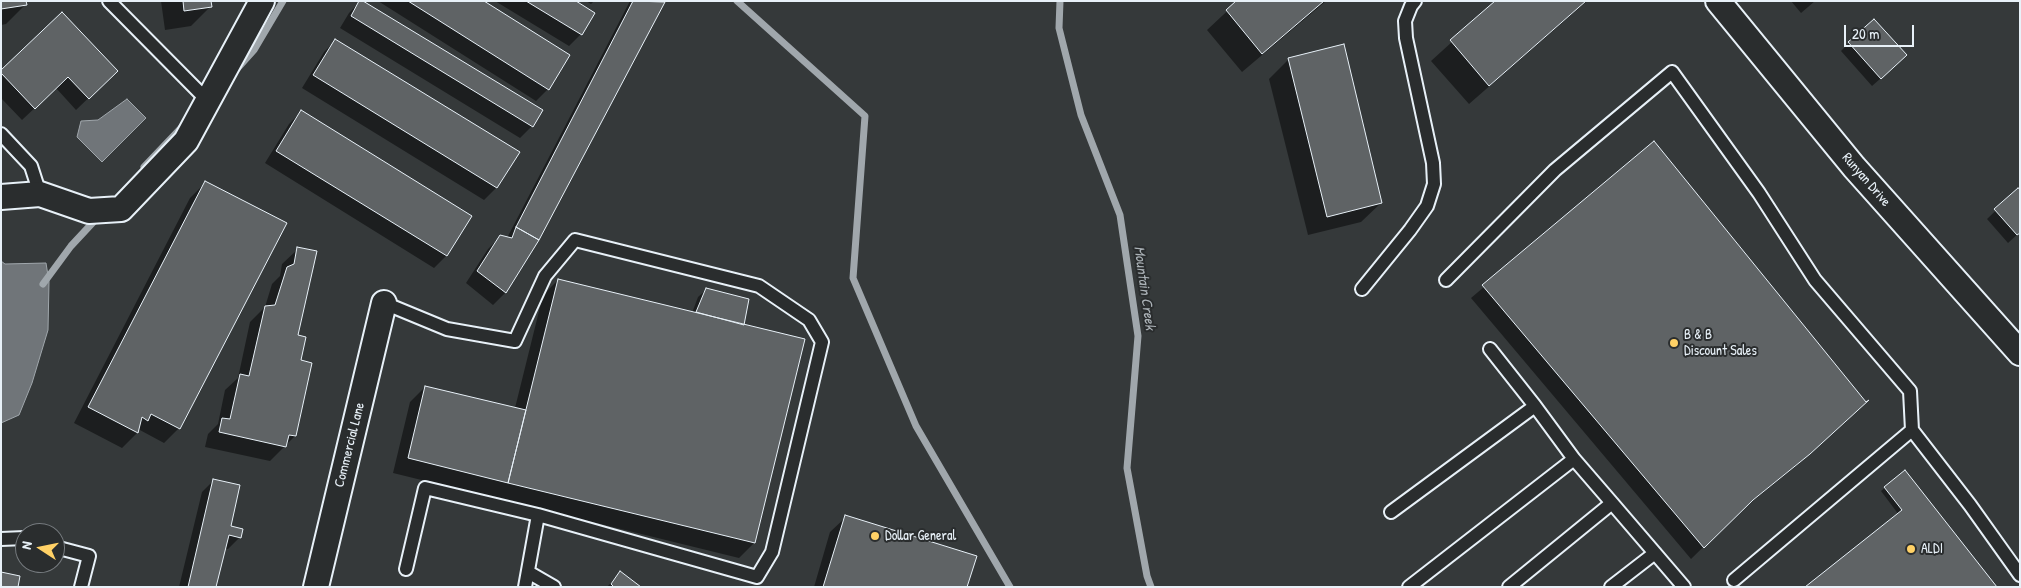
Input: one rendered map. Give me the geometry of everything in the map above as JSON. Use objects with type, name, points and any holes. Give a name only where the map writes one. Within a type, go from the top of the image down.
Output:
[{"type":"street","points":[[1,197],[40,194],[88,211],[121,208],[186,141],[262,1]]},
{"type":"street","name":"Runyan Drive","points":[[1718,1],[1854,167],[2020,352]]},
{"type":"street","name":"Commercial Lane","points":[[316,587],[384,303]]},
{"type":"lane","points":[[109,1],[208,101]]},
{"type":"lane","points":[[1362,289],[1427,206],[1434,184],[1433,163],[1406,38],[1405,21],[1410,6],[1415,1]]},
{"type":"lane","points":[[1446,280],[1555,170],[1672,72],[1759,193],[1815,280],[1910,391],[1912,430],[1970,505],[2020,575]]},
{"type":"lane","points":[[1,134],[31,166],[40,194]]},
{"type":"lane","points":[[384,303],[448,329],[514,341],[545,276],[575,240],[759,286],[809,320],[822,342],[772,552],[757,577],[538,515],[425,488],[406,569]]},
{"type":"lane","points":[[1490,349],[1574,459],[1684,587]]},
{"type":"lane","points":[[1391,512],[1535,406]]},
{"type":"lane","points":[[1734,580],[1912,430]]},
{"type":"lane","points":[[1409,587],[1574,459]]},
{"type":"lane","points":[[1510,587],[1612,503]]},
{"type":"lane","points":[[525,587],[538,515]]},
{"type":"lane","points":[[1,539],[15,538]]},
{"type":"lane","points":[[65,550],[89,556],[82,587]]},
{"type":"lane","points":[[1611,587],[1655,553]]},
{"type":"lane","points":[[528,572],[554,587]]},
{"type":"shaded area","points":[[127,99],[146,118],[102,162],[77,137],[81,121],[98,120]]},
{"type":"shaded area","points":[[1,261],[5,264],[46,263],[49,282],[48,330],[32,383],[19,415],[1,423]]},
{"type":"building","points":[[1,1],[26,1],[27,5],[1,9]]},
{"type":"building","points":[[183,1],[211,1],[212,7],[184,11]]},
{"type":"building","points":[[359,1],[363,1],[543,110],[533,127],[351,16]]},
{"type":"building","points":[[408,1],[484,1],[570,55],[549,90]]},
{"type":"building","points":[[526,1],[576,1],[595,13],[582,35]]},
{"type":"building","points":[[633,1],[665,2],[539,240],[516,227]]},
{"type":"building","points":[[1236,1],[1324,1],[1262,54],[1226,10]]},
{"type":"building","points":[[1495,1],[1586,1],[1489,86],[1450,40]]},
{"type":"building","points":[[62,12],[118,71],[89,99],[68,77],[35,109],[1,73],[1,70]]},
{"type":"building","points":[[1874,19],[1907,55],[1881,79],[1848,42]]},
{"type":"building","points":[[335,39],[520,152],[497,188],[313,75]]},
{"type":"building","points":[[1344,44],[1382,203],[1327,217],[1288,58]]},
{"type":"building","points":[[301,110],[472,216],[447,256],[276,151]]},
{"type":"building","name":"B & B Discount Sales","points":[[1654,141],[1866,402],[1869,400],[1810,454],[1753,500],[1704,548],[1482,285]]},
{"type":"building","points":[[205,181],[287,223],[180,429],[151,414],[148,421],[142,417],[138,433],[88,407]]},
{"type":"building","points":[[2018,188],[2020,189],[2020,233],[2017,235],[1994,209]]},
{"type":"building","points":[[516,227],[539,240],[506,293],[477,271],[500,235],[512,238]]},
{"type":"building","points":[[297,247],[317,251],[298,335],[306,337],[301,360],[312,363],[296,436],[289,435],[286,447],[219,432],[222,418],[230,419],[240,374],[249,376],[265,306],[275,305],[287,267],[294,264]]},
{"type":"building","points":[[558,279],[805,339],[755,543],[508,483]]},
{"type":"building","points":[[706,288],[749,299],[744,325],[696,312]]},
{"type":"building","points":[[425,386],[526,410],[508,483],[408,458]]},
{"type":"building","name":"ALDI","points":[[1905,470],[1997,587],[1805,587],[1902,510],[1884,487]]},
{"type":"building","points":[[213,479],[240,485],[231,526],[243,529],[241,538],[229,535],[216,587],[188,587]]},
{"type":"building","name":"Dollar General","points":[[845,515],[977,556],[967,587],[823,587]]},
{"type":"building","points":[[620,571],[641,587],[614,587],[611,584]]},
{"type":"building","points":[[1,572],[20,576],[18,587],[1,587]]},
{"type":"waterway","points":[[237,69],[254,50],[283,1]]},
{"type":"waterway","points":[[737,1],[865,116],[853,278],[916,426],[1010,587]]},
{"type":"waterway","name":"Mountain Creek","points":[[1060,1],[1059,28],[1081,115],[1120,215],[1138,336],[1127,468],[1147,576],[1151,587]]},
{"type":"waterway","points":[[144,167],[183,126]]},
{"type":"waterway","points":[[43,284],[71,246],[98,217]]},
{"type":"place","name":"B & B Discount Sales","points":[[1674,343]]},
{"type":"place","name":"Dollar General","points":[[875,536]]},
{"type":"place","name":"ALDI","points":[[1911,549]]}]
